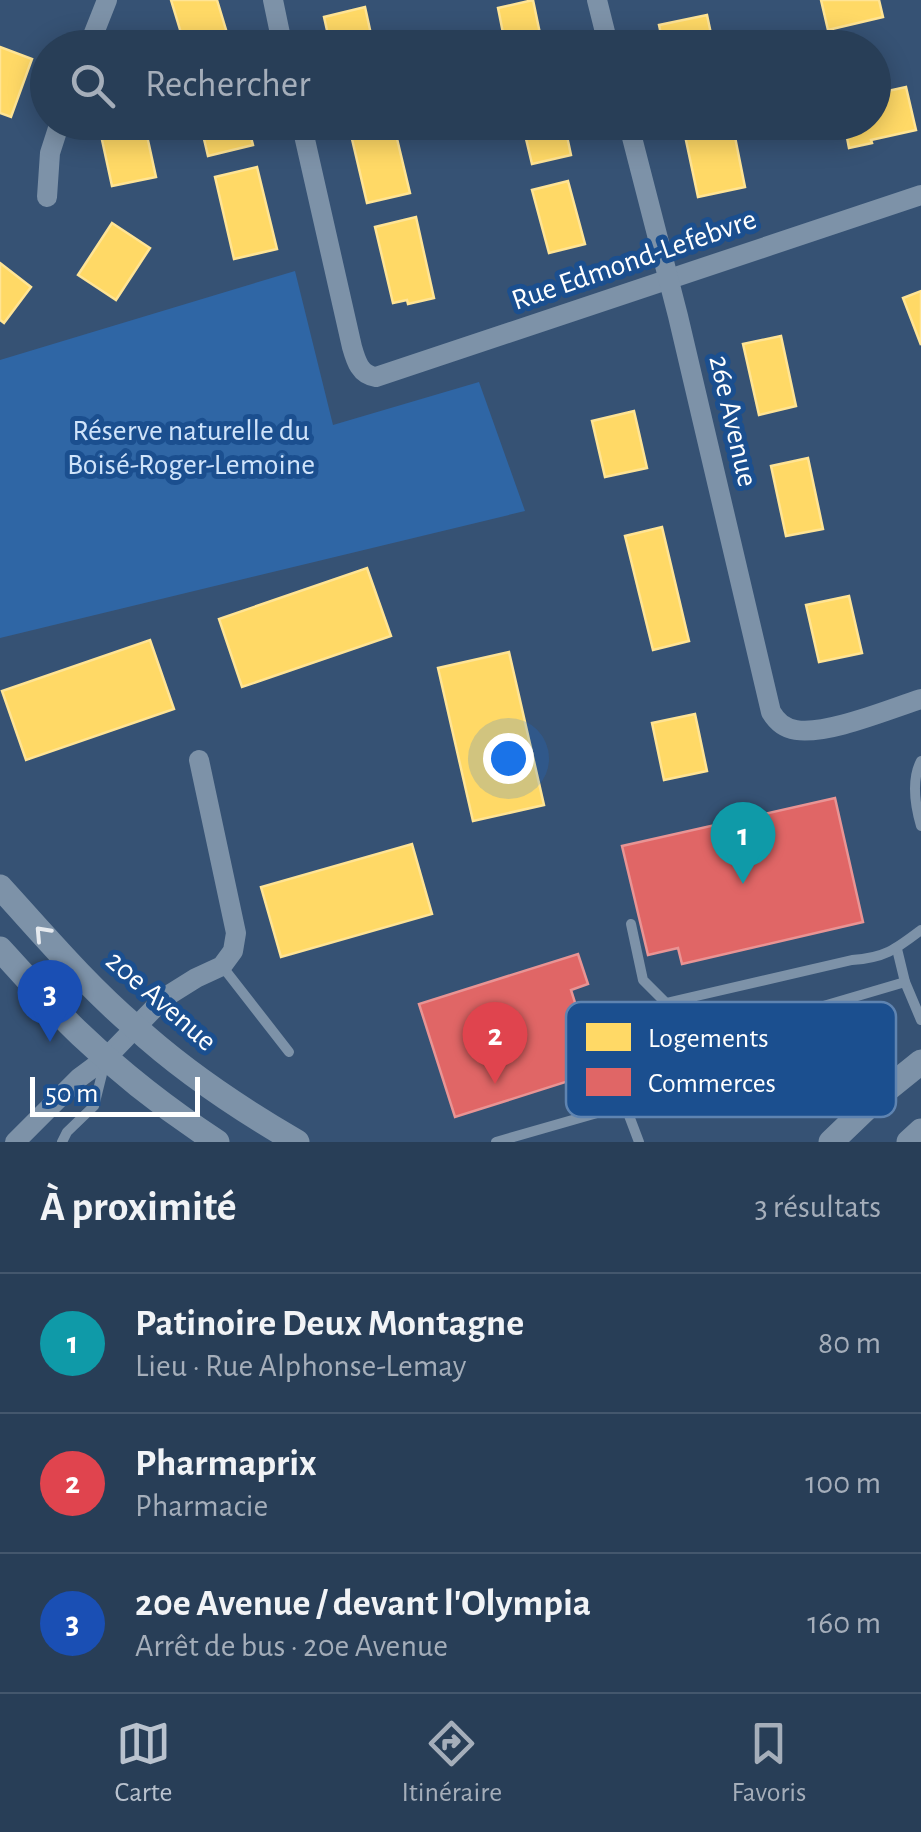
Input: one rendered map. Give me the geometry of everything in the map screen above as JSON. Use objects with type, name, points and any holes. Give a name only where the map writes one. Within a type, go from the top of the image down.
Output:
[{"type":"street","points":[[95,30],[106,0]]},
{"type":"street","points":[[272,0],[279,30]]},
{"type":"street","points":[[597,0],[604,30]]},
{"type":"street","points":[[47,197],[54,140]]},
{"type":"street","name":"Rue Edmond-Lefebvre","points":[[304,140],[357,364],[366,374],[376,377],[921,196]]},
{"type":"street","name":"26e Avenue","points":[[633,140],[771,712],[786,727],[807,730],[830,727],[921,699]]},
{"type":"street","points":[[15,1142],[175,990],[222,966],[233,951],[236,933],[199,760]]},
{"type":"street","name":"20e Avenue","points":[[0,887],[134,1027],[200,1079],[298,1142]]},
{"type":"street","points":[[0,950],[106,1058],[153,1098],[216,1142]]},
{"type":"street","points":[[896,1082],[921,1062]]},
{"type":"street","points":[[831,1142],[857,1117]]},
{"type":"street","points":[[909,1142],[921,1131]]},
{"type":"lane","points":[[921,761],[915,774],[921,826]]},
{"type":"lane","points":[[632,924],[643,980],[665,1002]]},
{"type":"lane","points":[[670,1002],[852,960],[876,958],[897,950],[921,930]]},
{"type":"lane","points":[[897,950],[921,1020]]},
{"type":"lane","points":[[222,966],[289,1052]]},
{"type":"lane","points":[[840,1002],[906,982]]},
{"type":"lane","points":[[62,1142],[94,1106],[106,1058]]},
{"type":"lane","points":[[496,1142],[584,1117]]},
{"type":"lane","points":[[630,1117],[639,1142]]},
{"type":"green space","name":"Réserve naturelle du Boisé-Roger-Lemoine","points":[[295,271],[333,425],[479,382],[525,511],[0,638],[0,360]]},
{"type":"building: Logements","points":[[171,0],[217,0],[226,30],[180,30]]},
{"type":"building: Logements","points":[[533,0],[539,30],[502,30],[498,8]]},
{"type":"building: Logements","points":[[821,0],[879,0],[883,17],[828,30]]},
{"type":"building: Logements","points":[[365,7],[370,30],[327,30],[324,17]]},
{"type":"building: Logements","points":[[707,15],[710,30],[660,30],[659,25]]},
{"type":"building: Logements","points":[[0,47],[30,58],[30,65],[11,117],[0,113]]},
{"type":"building: Logements","points":[[906,87],[916,130],[891,136],[891,90]]},
{"type":"building: Logements","points":[[102,140],[148,140],[156,177],[112,186]]},
{"type":"building: Logements","points":[[204,140],[252,140],[253,145],[208,156]]},
{"type":"building: Logements","points":[[352,140],[397,140],[410,193],[367,203]]},
{"type":"building: Logements","points":[[526,140],[568,140],[571,155],[532,164]]},
{"type":"building: Logements","points":[[686,140],[736,140],[745,187],[698,197]]},
{"type":"building: Logements","points":[[847,140],[872,143],[849,148]]},
{"type":"building: Logements","points":[[257,167],[277,249],[234,259],[215,177]]},
{"type":"building: Logements","points":[[568,181],[585,244],[549,253],[532,190]]},
{"type":"building: Logements","points":[[416,217],[434,298],[393,303],[375,227]]},
{"type":"building: Logements","points":[[112,223],[150,248],[116,300],[78,275]]},
{"type":"building: Logements","points":[[0,263],[31,287],[4,323],[0,320]]},
{"type":"building: Logements","points":[[921,291],[921,345],[903,298]]},
{"type":"building: Logements","points":[[781,336],[796,406],[759,415],[743,344]]},
{"type":"building: Logements","points":[[634,411],[647,468],[605,477],[592,421]]},
{"type":"building: Logements","points":[[808,458],[823,529],[786,536],[771,466]]},
{"type":"building: Logements","points":[[662,527],[689,641],[653,650],[625,536]]},
{"type":"building: Logements","points":[[367,568],[391,636],[242,687],[219,619]]},
{"type":"building: Logements","points":[[849,596],[862,653],[819,662],[806,605]]},
{"type":"building: Logements","points":[[150,640],[174,709],[26,760],[2,691]]},
{"type":"building: Logements","points":[[509,652],[544,805],[473,821],[438,668]]},
{"type":"building: Logements","points":[[695,714],[707,771],[664,780],[652,723]]},
{"type":"building: Logements","points":[[412,844],[432,914],[281,957],[261,887]]},
{"type":"building: Commerces","points":[[835,798],[863,922],[682,964],[678,948],[648,955],[622,846]]},
{"type":"building: Commerces","points":[[578,954],[588,984],[571,990],[575,1002],[566,1002],[566,1082],[455,1117],[419,1004]]},
{"type":"place","name":"Patinoire Deux Montagne","points":[[743,884]]},
{"type":"place","name":"20e Avenue / devant l'Olympia","points":[[50,1042]]},
{"type":"place","name":"Pharmaprix","points":[[495,1084]]}]
